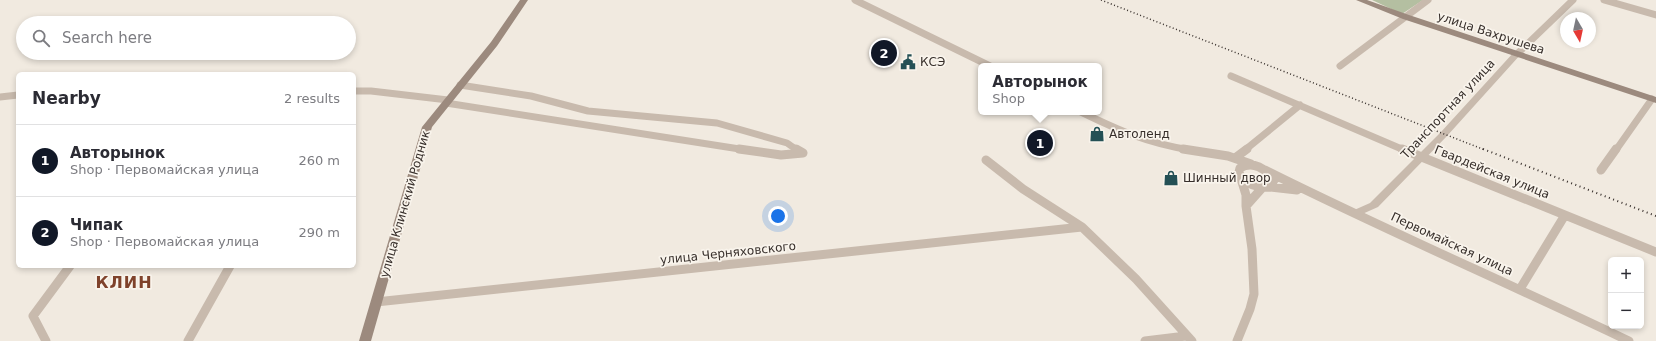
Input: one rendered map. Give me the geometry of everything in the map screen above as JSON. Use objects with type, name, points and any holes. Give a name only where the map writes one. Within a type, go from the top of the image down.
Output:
[{"type":"main road","name":"улица Клинский Родник","points":[[365,341],[427,127],[494,44],[524,0]]},
{"type":"main road","name":"улица Вахрушева","points":[[1360,0],[1387,11],[1517,54],[1655,96]]},
{"type":"street","points":[[855,0],[984,63]]},
{"type":"street","points":[[1340,66],[1428,0]]},
{"type":"street","name":"Транспортная улица","points":[[1356,213],[1374,205],[1422,157],[1517,54],[1573,0]]},
{"type":"street","points":[[1604,0],[1656,15]]},
{"type":"street","name":"Гвардейская улица","points":[[1231,76],[1422,157],[1656,252]]},
{"type":"street","points":[[356,91],[371,91],[447,102],[781,155],[803,153],[787,143],[717,123],[588,112],[531,96],[460,85]]},
{"type":"street","points":[[0,97],[16,95]]},
{"type":"street","points":[[1601,170],[1655,96]]},
{"type":"street","points":[[1235,158],[1300,105]]},
{"type":"street","points":[[1087,115],[1122,132],[1148,141],[1235,158],[1256,166]]},
{"type":"street","points":[[1198,151],[1228,159],[1237,166],[1246,195],[1246,206],[1252,249],[1254,294],[1250,309],[1237,341]]},
{"type":"street","points":[[986,160],[1023,189],[1082,227],[1136,279],[1189,338]]},
{"type":"street","points":[[1256,166],[1243,166],[1240,168],[1240,175],[1246,183],[1266,187],[1289,188],[1317,196]]},
{"type":"street","name":"Первомайская улица","points":[[1256,166],[1317,196],[1520,288],[1629,341]]},
{"type":"street","points":[[1246,206],[1257,192],[1274,180],[1265,170]]},
{"type":"street","points":[[1520,288],[1565,215]]},
{"type":"street","name":"улица Черняховского","points":[[376,302],[1082,227]]},
{"type":"street","points":[[46,341],[33,316],[69,268]]},
{"type":"street","points":[[188,341],[229,268]]},
{"type":"street","points":[[1145,341],[1189,338]]},
{"type":"green space","points":[[1372,0],[1423,0],[1402,14]]},
{"type":"railway","points":[[1101,0],[1485,150]]},
{"type":"railway","points":[[1483,149],[1656,216]]},
{"type":"place","name":"Чипак","points":[[884,53]]},
{"type":"place","name":"КСЭ","points":[[908,62]]},
{"type":"place","name":"Автоленд","points":[[1097,134]]},
{"type":"place","name":"Авторынок","points":[[1040,143]]},
{"type":"place","name":"Шинный двор","points":[[1171,178]]},
{"type":"district","name":"КЛИН","points":[[124,282]]}]
